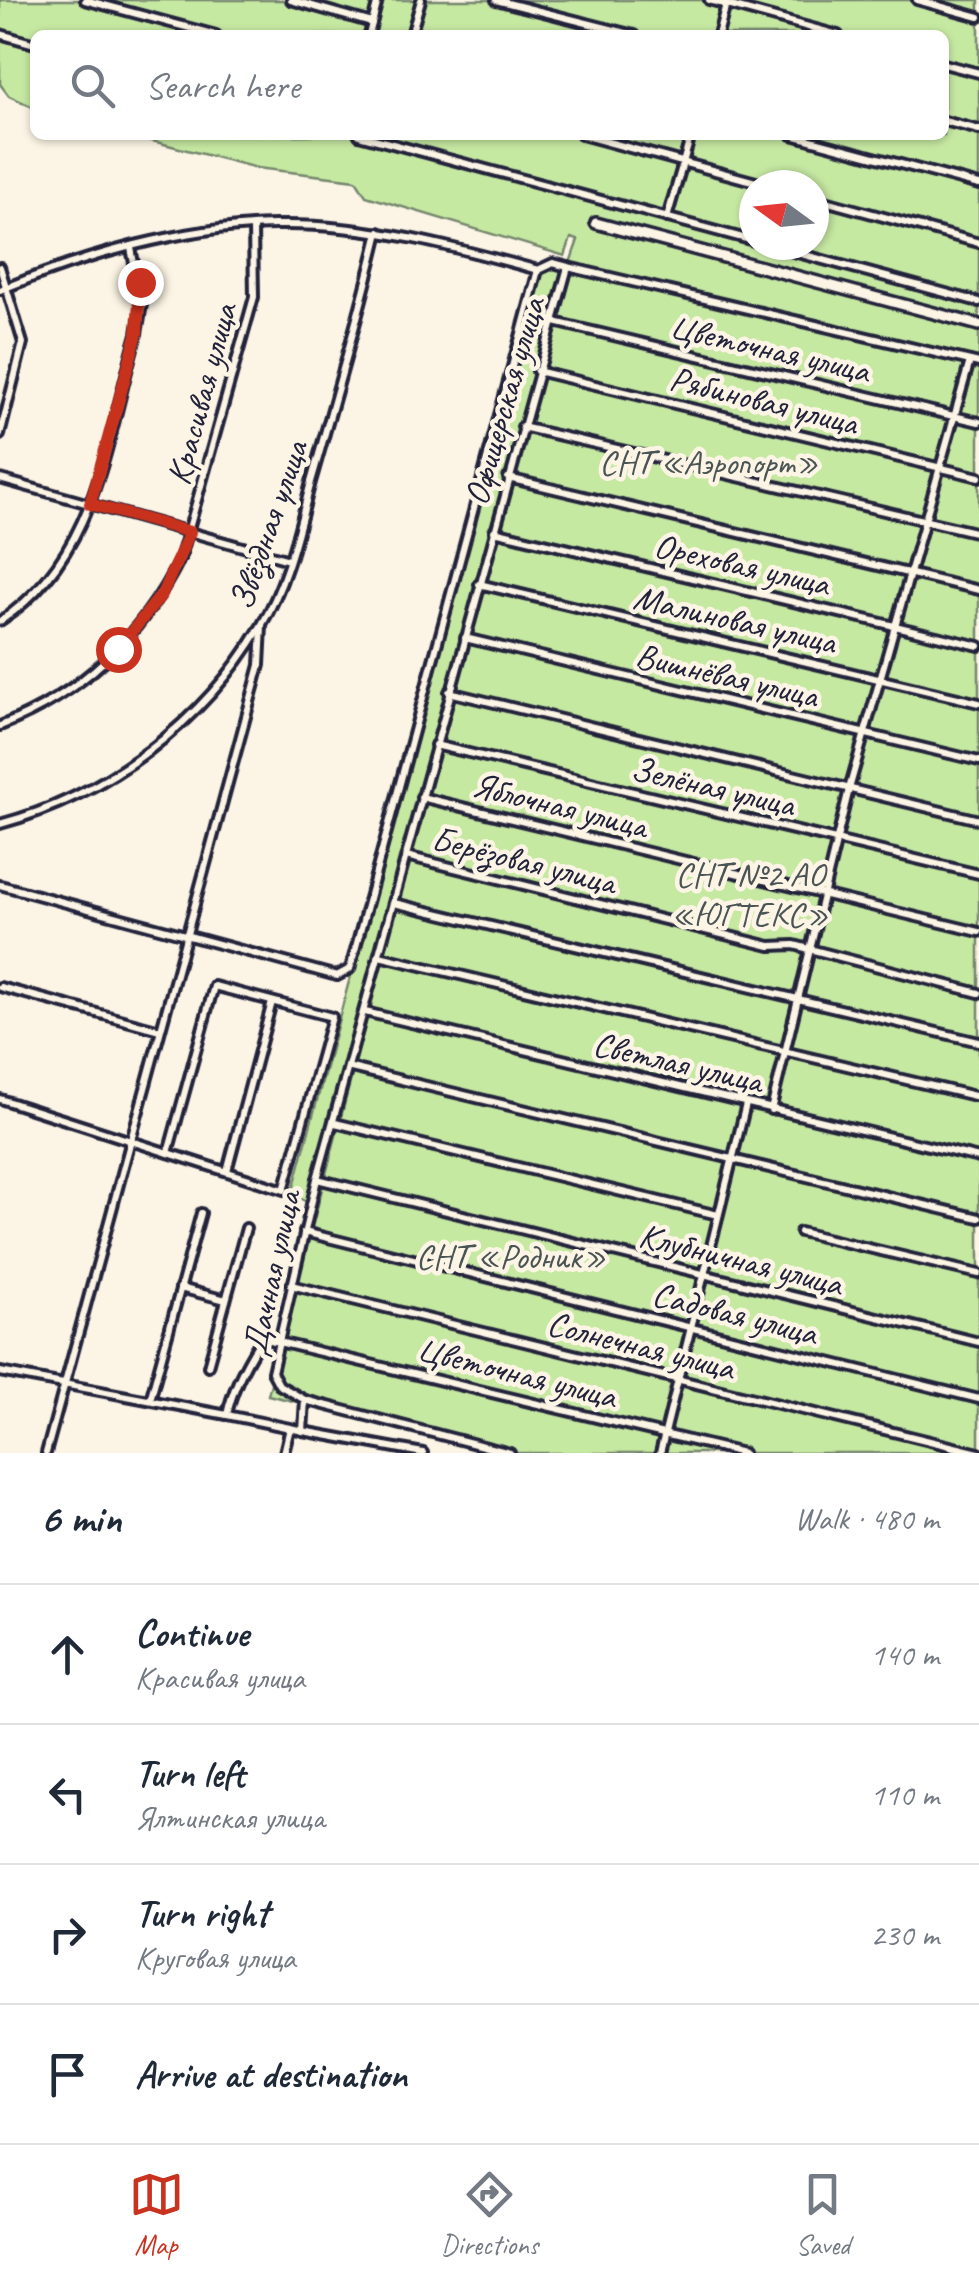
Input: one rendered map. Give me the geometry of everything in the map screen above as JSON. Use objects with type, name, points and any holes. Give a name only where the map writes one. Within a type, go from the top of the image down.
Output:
[{"type":"street","points":[[85,0],[197,30]]},
{"type":"street","points":[[291,0],[372,23]]},
{"type":"street","points":[[370,30],[378,0]]},
{"type":"street","points":[[414,30],[420,0]]},
{"type":"street","points":[[496,0],[614,30]]},
{"type":"street","points":[[709,0],[821,30]]},
{"type":"street","points":[[916,0],[979,17]]},
{"type":"street","points":[[719,30],[727,2]]},
{"type":"street","points":[[0,34],[30,43]]},
{"type":"street","points":[[949,65],[979,74]]},
{"type":"street","points":[[949,121],[979,130]]},
{"type":"street","points":[[384,140],[739,237]]},
{"type":"street","points":[[601,140],[739,177]]},
{"type":"street","points":[[667,218],[690,140]]},
{"type":"street","points":[[811,140],[979,185]]},
{"type":"street","points":[[829,202],[979,243]]},
{"type":"street","points":[[596,223],[979,325]]},
{"type":"street","points":[[4,289],[131,248],[253,227],[379,232],[538,270],[553,263],[568,267]]},
{"type":"street","name":"Красивая улица","points":[[0,726],[78,684],[118,649],[162,594],[190,532],[254,297],[253,227]]},
{"type":"street","name":"Звёздная улица","points":[[0,824],[79,794],[164,740],[220,684],[262,626],[289,560],[379,232]]},
{"type":"street","points":[[0,621],[34,594],[61,563],[90,504],[142,304],[131,248]]},
{"type":"street","points":[[824,260],[979,302]]},
{"type":"street","points":[[0,267],[23,343],[0,436]]},
{"type":"street","name":"Офицерская улица","points":[[365,1012],[550,321],[568,267],[979,363]]},
{"type":"street","points":[[0,885],[337,976],[346,973],[354,960],[538,270]]},
{"type":"street","name":"Цветочная улица","points":[[550,321],[979,422]]},
{"type":"street","points":[[771,1110],[849,788],[878,679],[928,521],[970,360]]},
{"type":"street","name":"Рябиновая улица","points":[[537,370],[979,477]]},
{"type":"street","points":[[522,426],[979,532]]},
{"type":"street","points":[[508,478],[979,590]]},
{"type":"street","points":[[0,479],[289,560]]},
{"type":"street","name":"Ореховая улица","points":[[494,531],[979,646]]},
{"type":"street","name":"Малиновая улица","points":[[480,584],[979,703]]},
{"type":"street","points":[[46,1453],[260,665],[262,626]]},
{"type":"street","name":"Вишнёвая улица","points":[[464,638],[979,760]]},
{"type":"street","points":[[449,692],[979,820]]},
{"type":"street","name":"Зелёная улица","points":[[435,745],[979,874]]},
{"type":"street","name":"Яблочная улица","points":[[421,796],[979,932]]},
{"type":"street","name":"Берёзовая улица","points":[[406,856],[770,946],[794,945],[809,952],[979,993]]},
{"type":"street","points":[[394,903],[979,1042]]},
{"type":"street","points":[[379,956],[979,1097]]},
{"type":"street","points":[[0,1099],[128,1142],[284,1190],[332,1017],[214,986],[168,1154]]},
{"type":"street","points":[[0,987],[160,1030]]},
{"type":"street","points":[[226,1171],[272,1002]]},
{"type":"street","name":"Дачная улица","points":[[365,1012],[317,1179],[272,1372],[279,1386],[305,1400],[510,1453]]},
{"type":"street","name":"Светлая улица","points":[[365,1012],[979,1158]]},
{"type":"street","points":[[351,1068],[979,1218]]},
{"type":"street","points":[[660,1453],[746,1104]]},
{"type":"street","points":[[336,1123],[718,1215]]},
{"type":"street","name":"Клубничная улица","points":[[317,1179],[979,1342]]},
{"type":"street","points":[[150,1400],[201,1213]]},
{"type":"street","points":[[208,1366],[246,1228]]},
{"type":"street","name":"Садовая улица","points":[[304,1232],[979,1399]]},
{"type":"street","points":[[800,1232],[979,1274]]},
{"type":"street","name":"Солнечная улица","points":[[291,1285],[979,1453]]},
{"type":"street","points":[[180,1288],[226,1300]]},
{"type":"street","points":[[227,1414],[233,1387],[247,1370],[260,1341],[278,1339]]},
{"type":"street","name":"Цветочная улица","points":[[278,1339],[743,1453]]},
{"type":"street","points":[[0,1372],[423,1453]]},
{"type":"street","points":[[303,1431],[305,1400]]},
{"type":"street","points":[[284,1453],[290,1428]]},
{"type":"green space","points":[[0,0],[979,0],[979,1453],[510,1453],[268,1395],[550,321],[578,240],[571,238],[565,256],[366,196],[356,180],[257,168],[148,140],[949,140],[949,30],[30,30],[30,106],[9,96],[0,84]]},
{"type":"green space","points":[[541,265],[563,267],[307,1202],[292,1194]]},
{"type":"route","points":[[118,649],[162,594],[190,532],[90,504],[137,334],[142,304],[140,282]]},
{"type":"park label","name":"СНТ «Аэропорт»","points":[[709,462]]},
{"type":"park label","name":"СНТ №2 АО «ЮГТЕКС»","points":[[750,894]]},
{"type":"park label","name":"СНТ «Родник»","points":[[511,1256]]}]
